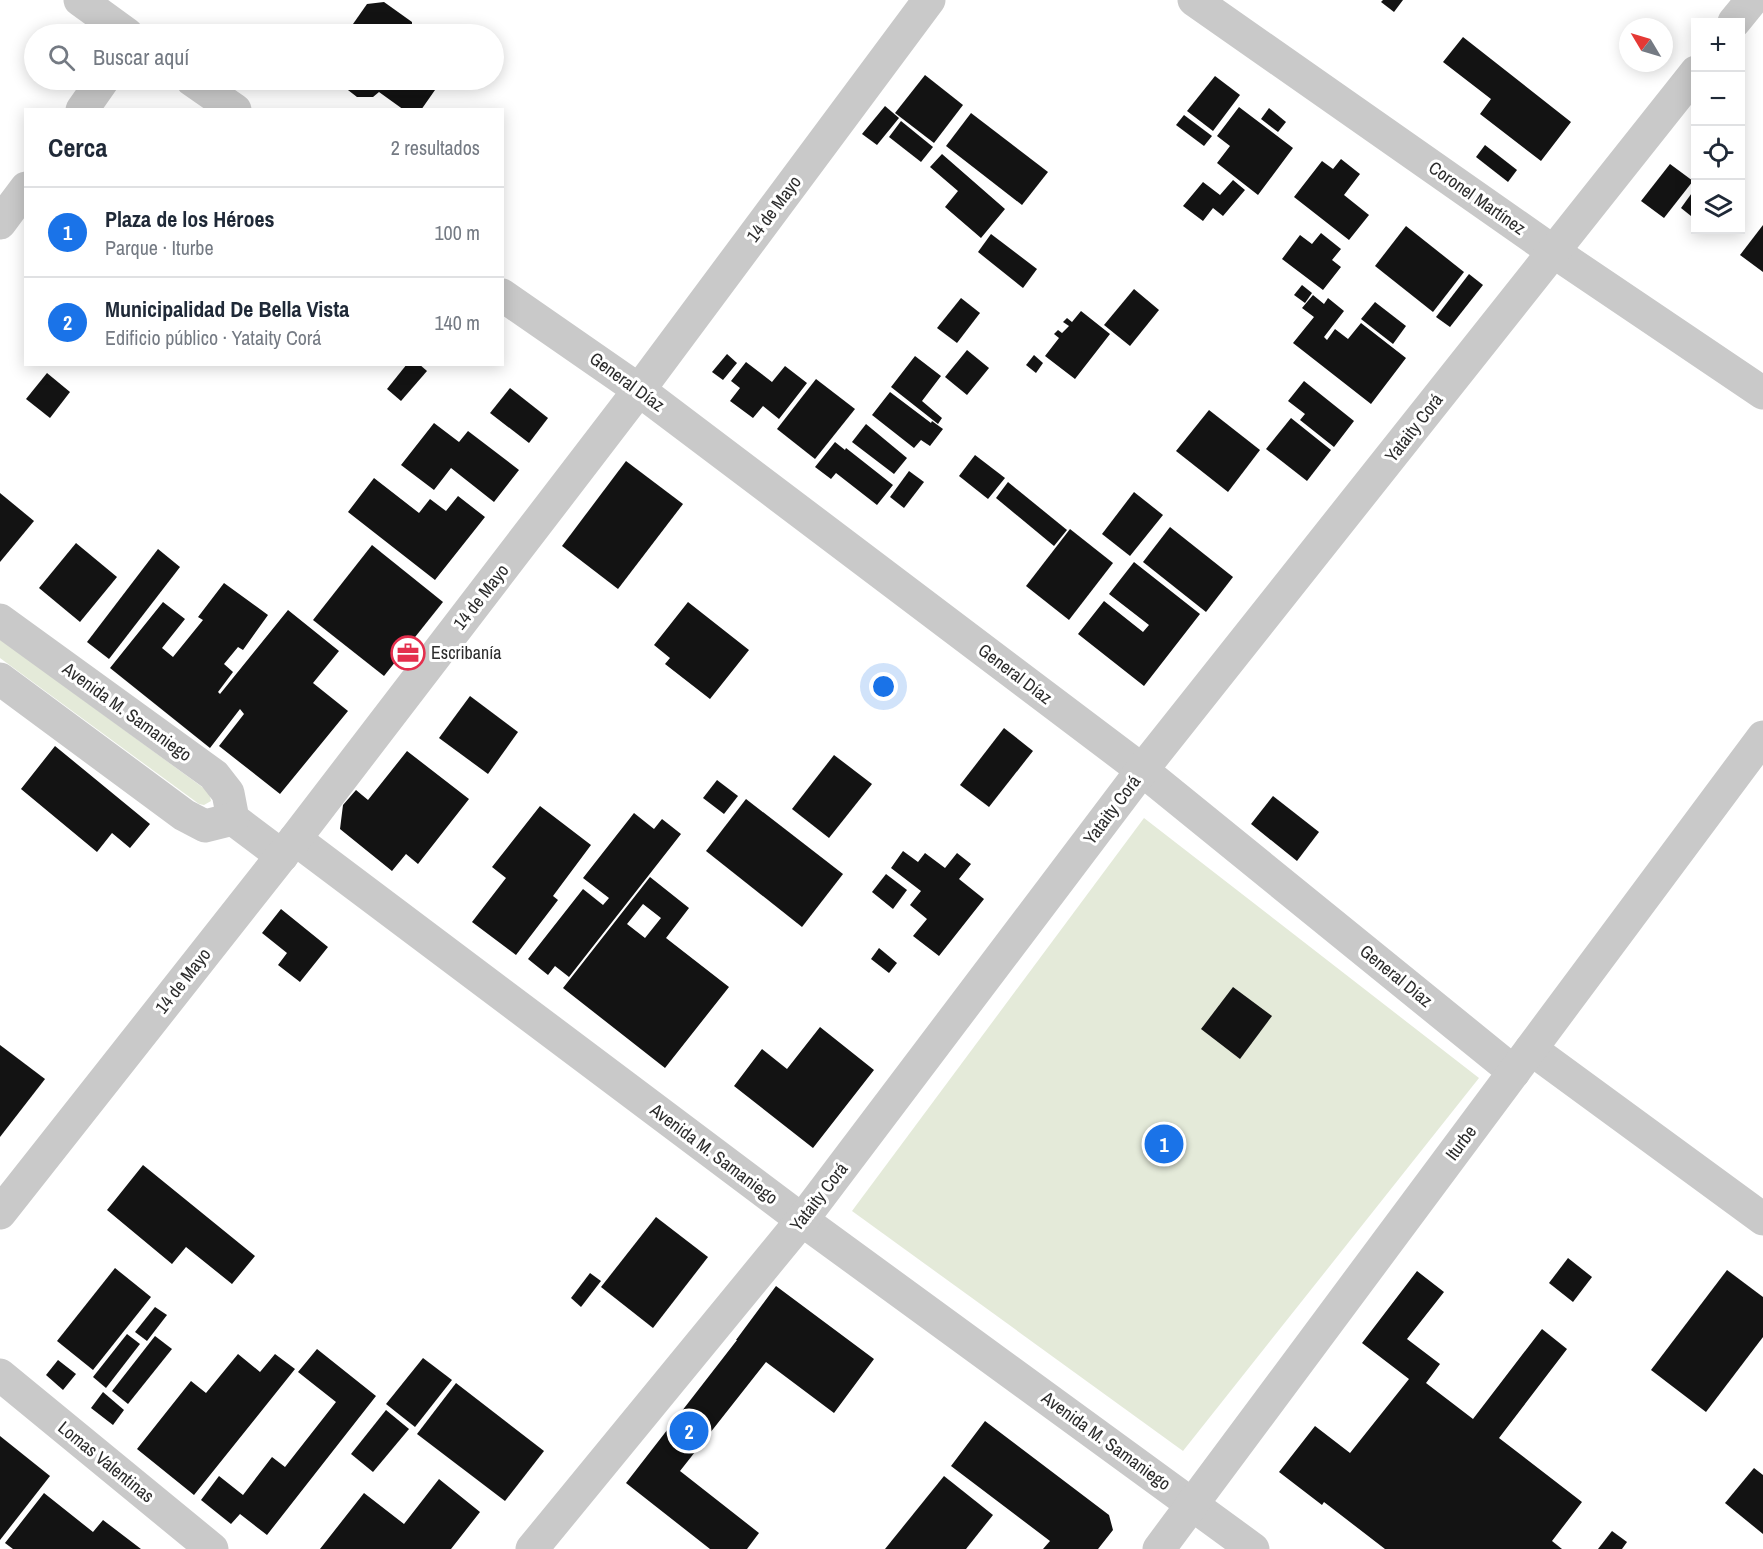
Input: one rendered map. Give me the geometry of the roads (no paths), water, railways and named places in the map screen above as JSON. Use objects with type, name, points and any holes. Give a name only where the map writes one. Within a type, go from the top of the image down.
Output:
[{"type":"street","points":[[80,0],[113,24]]},
{"type":"street","name":"14 de Mayo","points":[[0,1213],[288,848],[639,390],[929,0]]},
{"type":"street","name":"Coronel Martínez","points":[[1194,0],[1554,252],[1763,393]]},
{"type":"street","points":[[1737,18],[1752,0]]},
{"type":"street","name":"Yataity Corá","points":[[532,1549],[802,1220],[1142,770],[1691,77]]},
{"type":"street","points":[[83,108],[96,90]]},
{"type":"street","points":[[206,90],[232,108]]},
{"type":"street","points":[[0,223],[24,191]]},
{"type":"street","name":"General Díaz","points":[[504,296],[639,390],[1523,1060],[1763,1219]]},
{"type":"street","name":"Avenida M. Samaniego","points":[[0,620],[214,775],[228,793],[233,819],[288,848],[1253,1549]]},
{"type":"street","points":[[0,679],[184,815],[205,826],[233,819]]},
{"type":"street","name":"Iturbe","points":[[1159,1549],[1763,737]]},
{"type":"street","name":"Lomas Valentinas","points":[[0,1375],[212,1549]]},
{"type":"place","name":"Escribanía","points":[[408,653]]},
{"type":"place","name":"Plaza de los Héroes","points":[[1164,1144]]},
{"type":"place","name":"Municipalidad De Bella Vista","points":[[689,1431]]}]
